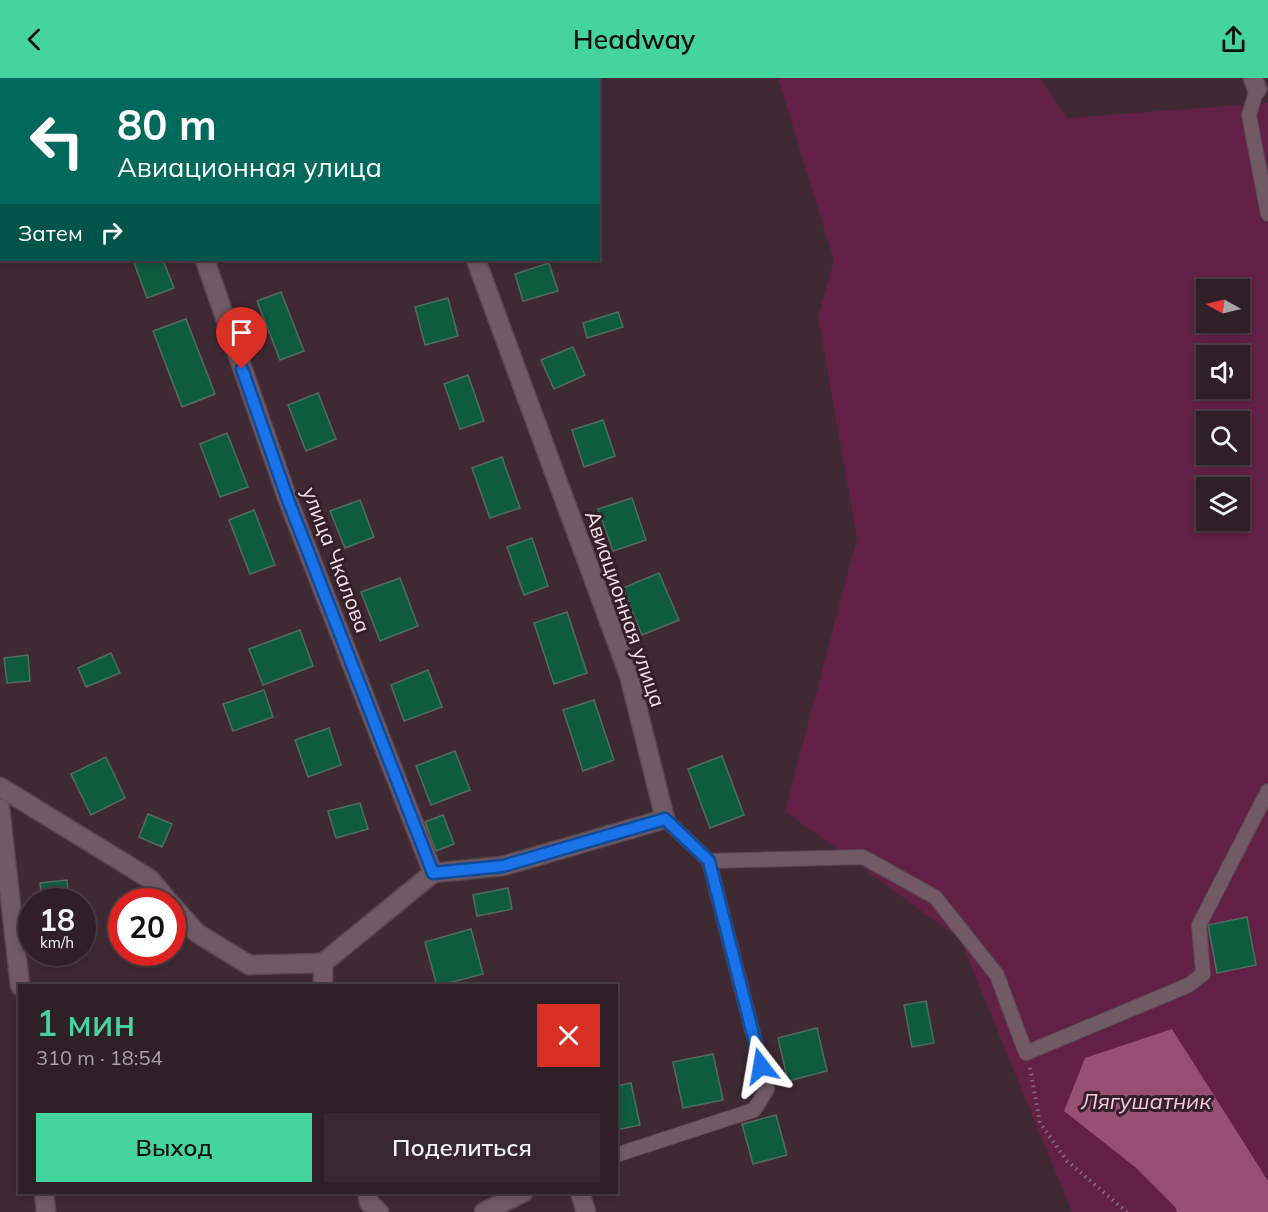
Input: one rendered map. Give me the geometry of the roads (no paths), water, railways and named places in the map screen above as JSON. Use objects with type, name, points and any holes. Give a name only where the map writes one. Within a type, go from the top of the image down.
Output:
[{"type":"street","name":"улица Чкалова","points":[[205,261],[288,500],[433,873]]},
{"type":"street","name":"Авиационная улица","points":[[476,261],[629,675],[665,819]]},
{"type":"street","points":[[0,787],[150,879],[158,888]]},
{"type":"street","points":[[0,808],[20,984]]},
{"type":"street","points":[[186,921],[197,933],[249,965],[323,963],[433,873],[503,866],[665,819]]},
{"type":"street","points":[[323,963],[323,984]]},
{"type":"street","points":[[44,1194],[46,1212]]},
{"type":"street","points":[[484,1212],[520,1194]]},
{"type":"street","points":[[581,1194],[586,1212]]},
{"type":"lane","points":[[1255,84],[1249,115],[1268,214]]},
{"type":"lane","points":[[709,861],[863,857],[934,897],[997,975],[1026,1053],[1189,985],[1203,974],[1199,925],[1268,791]]},
{"type":"lane","points":[[618,1154],[754,1110],[767,1089],[709,861],[665,819]]},
{"type":"water","name":"Лягушатник","points":[[1172,1029],[1268,1181],[1268,1212],[1177,1212],[1175,1207],[1135,1167],[1064,1111],[1085,1058]]}]
